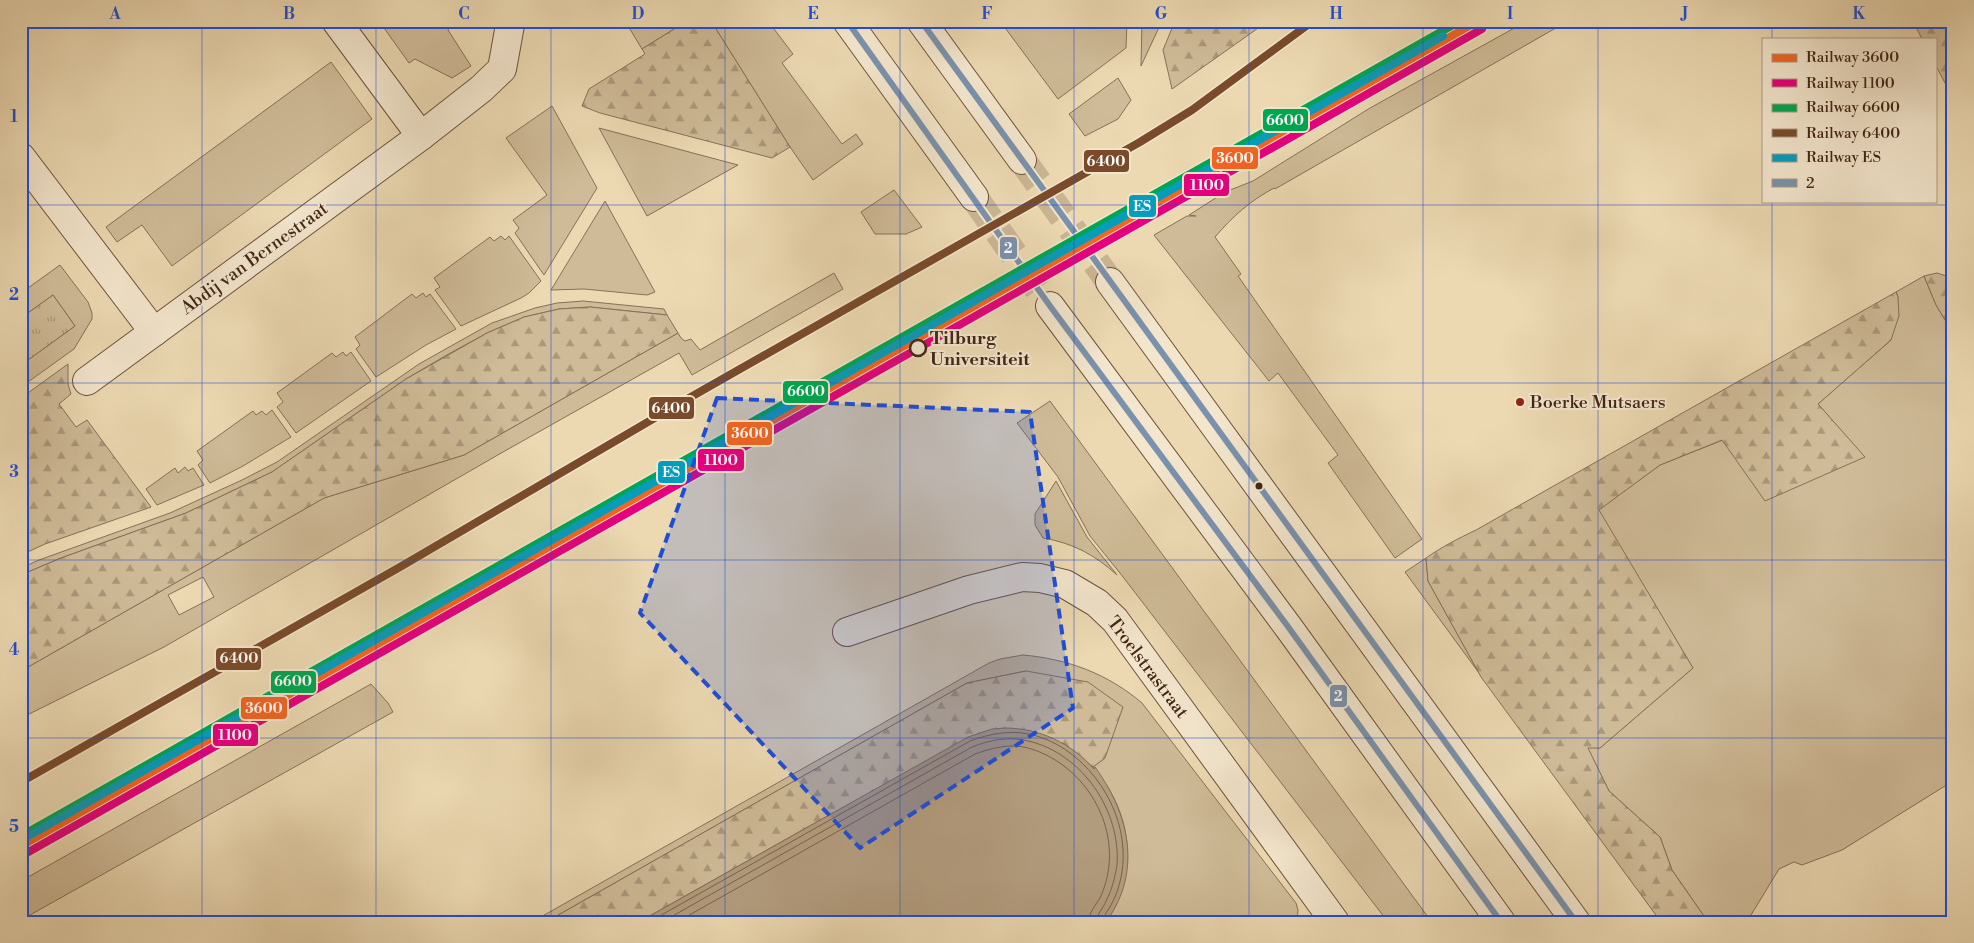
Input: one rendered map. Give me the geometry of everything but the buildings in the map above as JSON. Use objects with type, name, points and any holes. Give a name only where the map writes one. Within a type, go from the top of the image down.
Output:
[{"type":"street","points":[[336,21],[421,136]]},
{"type":"street","name":"Abdij van Bernestraat","points":[[87,381],[421,136],[481,89],[502,69],[510,25],[507,21]]},
{"type":"street","points":[[847,21],[974,197]]},
{"type":"street","points":[[921,21],[1022,160]]},
{"type":"street","points":[[21,157],[154,332]]},
{"type":"street","points":[[1110,282],[1576,922]]},
{"type":"street","points":[[1050,306],[1289,628],[1501,922]]},
{"type":"street","name":"Troelstrastraat","points":[[847,632],[969,590],[1022,577],[1040,578],[1065,584],[1080,592],[1097,603],[1115,620],[1336,922]]},
{"type":"highlighted area","points":[[717,398],[1030,412],[1073,708],[860,848],[640,613]]},
{"type":"green space","points":[[379,21],[445,21],[449,28],[448,30],[471,66],[452,78],[415,59],[409,63]]},
{"type":"green space","points":[[625,21],[687,21],[642,49]]},
{"type":"green space","points":[[687,21],[711,21],[790,147],[772,158],[600,113],[582,106],[589,89],[645,54],[642,49]]},
{"type":"green space","points":[[711,21],[768,21],[793,54],[782,63],[842,144],[856,134],[863,144],[813,180],[790,147]]},
{"type":"green space","points":[[1000,21],[1127,21],[1126,48],[1058,99]]},
{"type":"green space","points":[[1142,21],[1162,21],[1141,66]]},
{"type":"green space","points":[[1175,21],[1268,21],[1172,89],[1163,50]]},
{"type":"green space","points":[[1527,21],[1568,21],[1265,193],[1228,222],[1215,237],[1241,274],[1238,276],[1422,539],[1395,558],[1328,463],[1338,455],[1278,373],[1269,381],[1154,235],[1187,216],[1196,216],[1189,215],[1225,192],[1253,181],[1370,108]]},
{"type":"green space","points":[[1913,21],[1953,21],[1953,98],[1936,66],[1936,38],[1922,38]]},
{"type":"green space","points":[[331,62],[372,119],[172,266],[142,225],[117,242],[106,227]]},
{"type":"green space","points":[[1118,78],[1131,100],[1118,119],[1085,136],[1069,114]]},
{"type":"green space","points":[[552,106],[597,188],[544,275],[515,233],[519,228],[513,220],[547,195],[506,138]]},
{"type":"green space","points":[[599,128],[738,165],[647,216]]},
{"type":"green space","points":[[894,190],[922,227],[906,234],[875,234],[861,212]]},
{"type":"green space","points":[[605,201],[655,292],[647,295],[584,289],[551,290]]},
{"type":"green space","points":[[501,236],[505,240],[509,236],[541,281],[521,298],[461,326],[435,290],[440,287],[434,278],[490,237],[494,241]]},
{"type":"green space","points":[[60,265],[88,302],[92,319],[74,349],[21,387],[21,365],[75,326],[53,295],[21,318],[21,293]]},
{"type":"green space","points":[[834,273],[843,289],[692,375],[679,353],[164,647],[21,718],[21,671],[324,498],[464,455],[678,333],[685,341],[691,339],[700,350]],"holes":[[[203,577],[214,597],[179,615],[168,595]]]},
{"type":"green space","points":[[1937,273],[1953,278],[1953,333],[1936,305],[1924,276]]},
{"type":"green space","points":[[1924,276],[1936,305],[1953,333],[1953,781],[1842,850],[1802,865],[1794,862],[1779,869],[1751,915],[1736,922],[1708,922],[1672,870],[1660,837],[1609,791],[1587,747],[1600,748],[1693,668],[1598,510],[1660,465],[1723,440],[1864,457],[1818,404],[1891,340],[1898,297],[1896,292]]},
{"type":"green space","points":[[1896,292],[1899,316],[1891,340],[1818,404],[1865,457],[1765,501],[1722,440],[1660,465],[1599,510],[1693,668],[1600,748],[1588,748],[1609,791],[1660,837],[1672,870],[1708,922],[1661,922],[1481,677],[1428,581],[1426,558]]},
{"type":"green space","points":[[423,293],[426,297],[430,294],[456,329],[426,345],[376,377],[356,349],[360,345],[355,337],[412,294],[416,298]]},
{"type":"green space","points":[[53,295],[75,326],[21,365],[21,318]]},
{"type":"green space","points":[[583,301],[664,309],[667,315],[590,307],[559,309],[524,317],[487,333],[406,379],[272,472],[186,513],[61,558],[21,575],[21,568],[39,560],[170,513],[277,462],[419,364],[492,323],[535,308],[557,303]]},
{"type":"green space","points":[[590,307],[667,315],[678,333],[464,455],[324,498],[21,671],[21,575],[61,558],[186,513],[272,472],[406,379],[487,333],[524,317],[559,309]]},
{"type":"green space","points":[[343,352],[346,356],[351,352],[371,381],[296,433],[277,407],[283,402],[277,393],[332,353],[336,357]]},
{"type":"green space","points":[[68,364],[68,384],[71,394],[59,404],[76,427],[87,420],[151,507],[45,544],[21,555],[21,398]]},
{"type":"green space","points":[[1050,401],[1428,917],[1422,922],[1388,922],[1090,536],[1058,477],[1017,423]]},
{"type":"green space","points":[[272,410],[291,437],[243,466],[210,483],[198,465],[203,460],[197,451],[253,411],[256,415],[262,411],[266,415]]},
{"type":"green space","points":[[185,467],[188,471],[193,468],[204,485],[157,505],[146,489],[175,468],[178,473]]},
{"type":"green space","points":[[1056,481],[1087,537],[1117,575],[1100,561],[1083,551],[1064,543],[1043,538],[1035,525],[1035,514]]},
{"type":"green space","points":[[1426,558],[1428,581],[1479,673],[1405,572]]},
{"type":"green space","points":[[1023,655],[1056,660],[1087,670],[1115,684],[1142,703],[1296,903],[1298,910],[1297,922],[1106,922],[1122,890],[1127,856],[1123,822],[1117,805],[1109,789],[1093,767],[1105,758],[1026,671],[967,683],[546,922],[532,922],[989,663]]},
{"type":"green space","points":[[1026,671],[1088,682],[1123,707],[1105,758],[1093,767],[1065,744],[1005,728],[979,733],[639,922],[546,922],[967,683]]},
{"type":"green space","points":[[371,684],[388,703],[393,712],[21,920],[21,881]]},
{"type":"water","points":[[1005,728],[1042,734],[1065,745],[1094,769],[1095,767],[1107,785],[1123,823],[1128,863],[1125,883],[1118,903],[1106,922],[639,922],[968,737],[992,729]]},
{"type":"tunnel","points":[[1022,160],[1110,282]]},
{"type":"tunnel","points":[[974,197],[1050,306]]},
{"type":"rail line","name":"6400","points":[[21,782],[400,567],[682,402],[1140,142],[1192,110],[1313,21]]},
{"type":"rail line","name":"6600","points":[[21,836],[1460,21]]},
{"type":"rail line","name":"3600","points":[[21,846],[1478,21]]},
{"type":"rail line","name":"1100","points":[[25,854],[1482,29]]},
{"type":"rail line","name":"ES","points":[[30,835],[1443,36]]},
{"type":"transit line","name":"2","points":[[847,21],[1050,306],[1289,628],[1501,922]]},
{"type":"transit line","name":"2","points":[[921,21],[1576,922]]},
{"type":"place","name":"Tilburg Universiteit","points":[[918,348]]},
{"type":"place","name":"Boerke Mutsaers","points":[[1520,402]]}]
